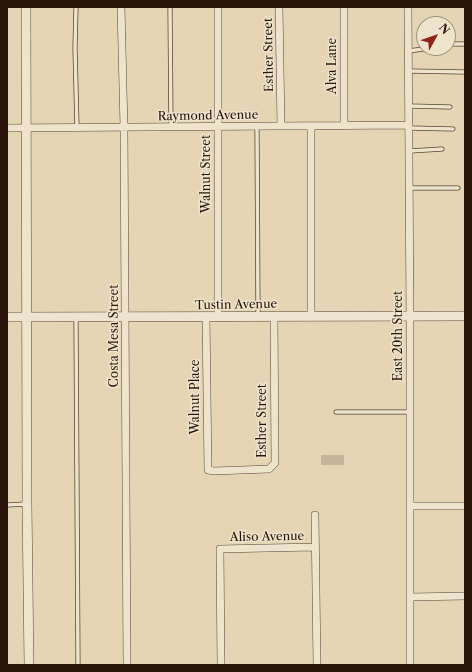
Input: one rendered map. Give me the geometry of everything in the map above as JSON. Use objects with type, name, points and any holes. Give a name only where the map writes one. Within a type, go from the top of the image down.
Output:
[{"type":"street","points":[[26,7],[27,504],[29,665]]},
{"type":"street","name":"Costa Mesa Street","points":[[121,7],[126,317],[127,665]]},
{"type":"street","name":"Walnut Street","points":[[218,7],[218,317]]},
{"type":"street","name":"Esther Street","points":[[279,7],[281,126]]},
{"type":"street","name":"Alva Lane","points":[[344,7],[344,125]]},
{"type":"street","name":"East 20th Street","points":[[408,7],[410,151],[410,665]]},
{"type":"street","name":"Raymond Avenue","points":[[7,128],[344,125],[409,126]]},
{"type":"street","points":[[310,317],[311,126]]},
{"type":"street","name":"Esther Street","points":[[214,471],[268,469],[275,463],[274,316]]},
{"type":"street","name":"Tustin Avenue","points":[[7,317],[465,316]]},
{"type":"street","name":"Walnut Place","points":[[206,317],[208,470],[214,471]]},
{"type":"street","points":[[410,506],[465,506]]},
{"type":"street","points":[[315,515],[314,547],[318,665]]},
{"type":"street","name":"Aliso Avenue","points":[[221,665],[220,549],[314,547]]},
{"type":"street","points":[[410,597],[465,596]]},
{"type":"lane","points":[[76,7],[75,48],[77,128]]},
{"type":"lane","points":[[170,7],[171,127]]},
{"type":"lane","points":[[408,51],[416,50]]},
{"type":"lane","points":[[408,71],[465,72]]},
{"type":"lane","points":[[409,106],[450,107]]},
{"type":"lane","points":[[257,126],[258,316]]},
{"type":"lane","points":[[409,126],[453,129]]},
{"type":"lane","points":[[410,151],[442,149]]},
{"type":"lane","points":[[410,188],[458,188]]},
{"type":"lane","points":[[76,317],[78,665]]},
{"type":"lane","points":[[336,412],[410,412]]},
{"type":"lane","points":[[7,505],[27,504]]},
{"type":"shaded area","points":[[321,455],[344,455],[344,465],[321,465]]}]
